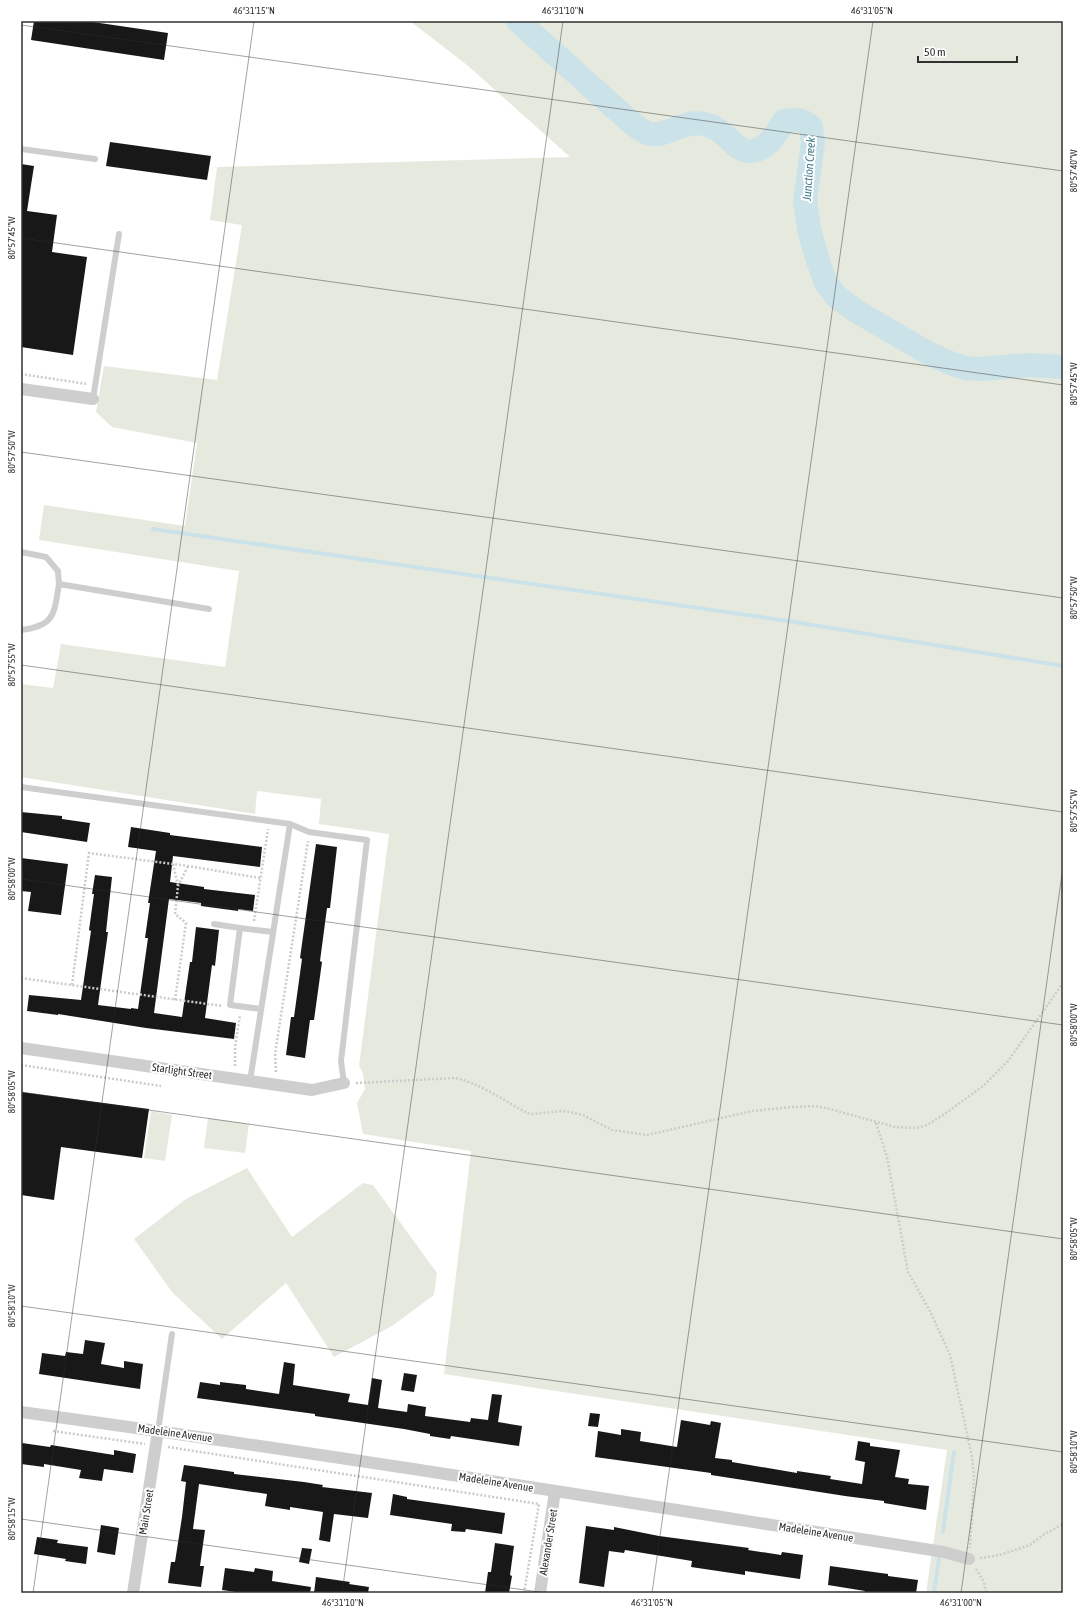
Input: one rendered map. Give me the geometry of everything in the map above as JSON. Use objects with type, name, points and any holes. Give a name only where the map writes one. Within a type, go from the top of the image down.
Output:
[{"type":"street","points":[[21,389],[93,399]]},
{"type":"street","name":"Starlight Street","points":[[21,1048],[312,1090],[344,1083]]},
{"type":"street","name":"Madeleine Avenue","points":[[21,1412],[158,1431],[556,1491],[944,1552],[969,1559]]},
{"type":"street","name":"Main Street","points":[[133,1593],[158,1431]]},
{"type":"street","name":"Alexander Street","points":[[540,1593],[556,1491]]},
{"type":"lane","points":[[21,149],[95,159]]},
{"type":"lane","points":[[93,399],[119,234]]},
{"type":"lane","points":[[21,552],[46,557],[58,571],[59,584],[55,608],[47,622],[36,628],[21,630]]},
{"type":"lane","points":[[59,584],[209,608]]},
{"type":"lane","points":[[21,787],[290,824],[309,832],[367,840],[341,1061],[344,1083]]},
{"type":"lane","points":[[250,1081],[290,824]]},
{"type":"lane","points":[[214,924],[273,932]]},
{"type":"lane","points":[[240,928],[230,1005],[261,1009]]},
{"type":"lane","points":[[158,1431],[172,1334]]},
{"type":"path","points":[[21,374],[96,385]]},
{"type":"path","points":[[252,929],[270,821]]},
{"type":"path","points":[[276,1072],[275,1054],[309,832]]},
{"type":"path","points":[[72,985],[89,853],[188,866],[260,878]]},
{"type":"path","points":[[172,864],[178,886]]},
{"type":"path","points":[[176,1000],[186,923],[174,914],[178,886],[188,866]]},
{"type":"path","points":[[21,978],[225,1007],[230,1005]]},
{"type":"path","points":[[344,1083],[454,1078],[474,1084],[527,1113],[570,1112],[583,1115],[612,1130],[647,1135],[752,1111],[815,1106],[876,1123],[908,1129],[927,1125],[983,1086],[1008,1061],[1063,983]]},
{"type":"path","points":[[235,1066],[235,1047],[241,1006]]},
{"type":"path","points":[[21,1065],[161,1086]]},
{"type":"path","points":[[876,1123],[887,1157],[908,1272],[930,1311],[950,1356],[972,1457],[974,1476],[969,1559],[984,1582],[986,1593]]},
{"type":"path","points":[[51,1430],[539,1504],[524,1593]]},
{"type":"path","points":[[969,1559],[1000,1555],[1030,1544],[1063,1524]]},
{"type":"shaded area","points":[[410,21],[1063,21],[1063,1593],[926,1593],[947,1450],[444,1374],[471,1151],[363,1134],[357,1103],[365,1089],[363,1073],[359,1066],[389,834],[319,824],[321,799],[257,791],[255,814],[21,777],[21,684],[53,688],[61,644],[225,667],[239,571],[39,540],[44,505],[185,526],[197,443],[112,427],[96,412],[104,366],[217,380],[242,225],[210,220],[217,167],[570,157],[467,65]]},
{"type":"shaded area","points":[[151,1111],[172,1115],[165,1161],[144,1158]]},
{"type":"shaded area","points":[[208,1118],[249,1124],[245,1153],[204,1148]]},
{"type":"shaded area","points":[[247,1168],[292,1237],[363,1183],[373,1185],[437,1273],[434,1295],[392,1326],[334,1357],[286,1283],[222,1339],[172,1292],[134,1239],[186,1199]]},
{"type":"building","points":[[34,21],[86,21],[168,33],[164,60],[31,40]]},
{"type":"building","points":[[110,142],[211,156],[207,180],[106,166]]},
{"type":"building","points":[[21,164],[34,166],[27,211],[57,215],[52,252],[87,257],[73,355],[21,347]]},
{"type":"building","points":[[21,812],[62,816],[62,819],[90,823],[87,842],[21,832]]},
{"type":"building","points":[[131,827],[170,833],[170,835],[262,847],[260,867],[173,856],[170,882],[204,887],[204,889],[255,895],[253,911],[238,909],[238,911],[201,906],[201,903],[169,899],[154,1013],[182,1017],[190,962],[192,962],[196,927],[219,930],[215,966],[212,965],[205,1018],[236,1023],[234,1039],[27,1011],[29,995],[81,1000],[91,931],[89,930],[95,875],[112,877],[106,932],[108,932],[98,1005],[138,1009],[148,938],[145,938],[150,903],[148,903],[156,851],[128,847]]},
{"type":"building","points":[[316,844],[337,847],[330,908],[327,908],[320,961],[322,962],[314,1020],[310,1020],[305,1058],[286,1055],[291,1017],[294,1017],[302,959],[300,958]]},
{"type":"building","points":[[21,858],[68,864],[61,915],[28,911],[31,892],[21,891]]},
{"type":"building","points":[[21,1092],[149,1109],[142,1158],[61,1147],[54,1200],[21,1195]]},
{"type":"building","points":[[85,1340],[105,1343],[101,1364],[124,1368],[124,1361],[143,1364],[140,1389],[39,1374],[42,1353],[65,1356],[66,1352],[83,1354]]},
{"type":"building","points":[[284,1362],[295,1364],[293,1385],[350,1394],[348,1402],[368,1405],[372,1378],[382,1380],[378,1408],[407,1412],[408,1404],[426,1407],[425,1416],[470,1422],[471,1418],[488,1420],[492,1394],[502,1395],[498,1422],[522,1426],[519,1446],[451,1436],[450,1439],[430,1436],[430,1434],[404,1429],[315,1416],[315,1414],[197,1398],[200,1382],[220,1385],[220,1382],[246,1385],[246,1389],[279,1394]]},
{"type":"building","points":[[404,1373],[417,1375],[414,1392],[401,1390]]},
{"type":"building","points":[[590,1413],[600,1414],[598,1427],[588,1426]]},
{"type":"building","points":[[681,1420],[710,1425],[711,1421],[721,1423],[715,1458],[797,1473],[797,1471],[831,1476],[830,1479],[862,1484],[865,1462],[855,1460],[858,1441],[870,1443],[870,1446],[900,1450],[895,1477],[909,1479],[908,1484],[929,1486],[926,1510],[884,1503],[884,1501],[711,1475],[711,1473],[595,1457],[598,1431],[621,1435],[621,1429],[641,1432],[640,1441],[677,1447]]},
{"type":"building","points":[[22,1443],[50,1447],[51,1445],[114,1455],[114,1450],[136,1454],[133,1473],[104,1469],[102,1481],[79,1478],[81,1470],[44,1464],[44,1467],[21,1464]]},
{"type":"building","points":[[184,1465],[234,1472],[234,1474],[304,1482],[323,1485],[322,1487],[372,1493],[368,1518],[334,1514],[330,1542],[319,1540],[323,1512],[290,1507],[290,1510],[265,1506],[267,1494],[199,1484],[193,1529],[205,1530],[200,1566],[204,1566],[201,1587],[168,1583],[171,1562],[175,1562],[182,1517],[186,1482],[181,1481]]},
{"type":"building","points":[[393,1494],[407,1497],[407,1499],[505,1513],[502,1534],[466,1529],[465,1532],[451,1531],[452,1524],[390,1515]]},
{"type":"building","points":[[101,1525],[119,1528],[115,1555],[97,1552]]},
{"type":"building","points":[[586,1526],[614,1530],[614,1527],[659,1536],[749,1548],[748,1550],[781,1555],[782,1552],[803,1555],[800,1579],[745,1571],[745,1575],[691,1567],[692,1561],[625,1550],[624,1553],[609,1551],[604,1587],[579,1583]]},
{"type":"building","points":[[37,1537],[58,1540],[57,1543],[88,1547],[86,1564],[34,1554]]},
{"type":"building","points":[[495,1543],[514,1546],[509,1593],[485,1593],[488,1572],[491,1572]]},
{"type":"building","points":[[302,1548],[312,1549],[309,1564],[299,1562]]},
{"type":"building","points":[[830,1566],[888,1574],[888,1576],[918,1580],[916,1593],[864,1593],[865,1591],[828,1585]]},
{"type":"building","points":[[225,1568],[254,1572],[255,1568],[273,1571],[272,1581],[311,1587],[310,1593],[243,1593],[222,1590]]},
{"type":"building","points":[[316,1577],[350,1582],[349,1584],[369,1587],[368,1593],[314,1593]]},
{"type":"waterway","name":"Junction Creek","points":[[518,21],[634,125],[644,132],[658,134],[688,124],[704,124],[718,130],[741,149],[751,151],[762,148],[774,136],[784,121],[796,120],[805,122],[811,127],[813,142],[805,201],[809,229],[826,283],[837,297],[856,311],[928,353],[950,363],[966,368],[980,369],[1029,365],[1063,367]]},
{"type":"waterway","points":[[153,529],[788,621],[1063,666]]},
{"type":"waterway","points":[[943,1532],[954,1452]]},
{"type":"waterway","points":[[934,1593],[939,1558]]}]
